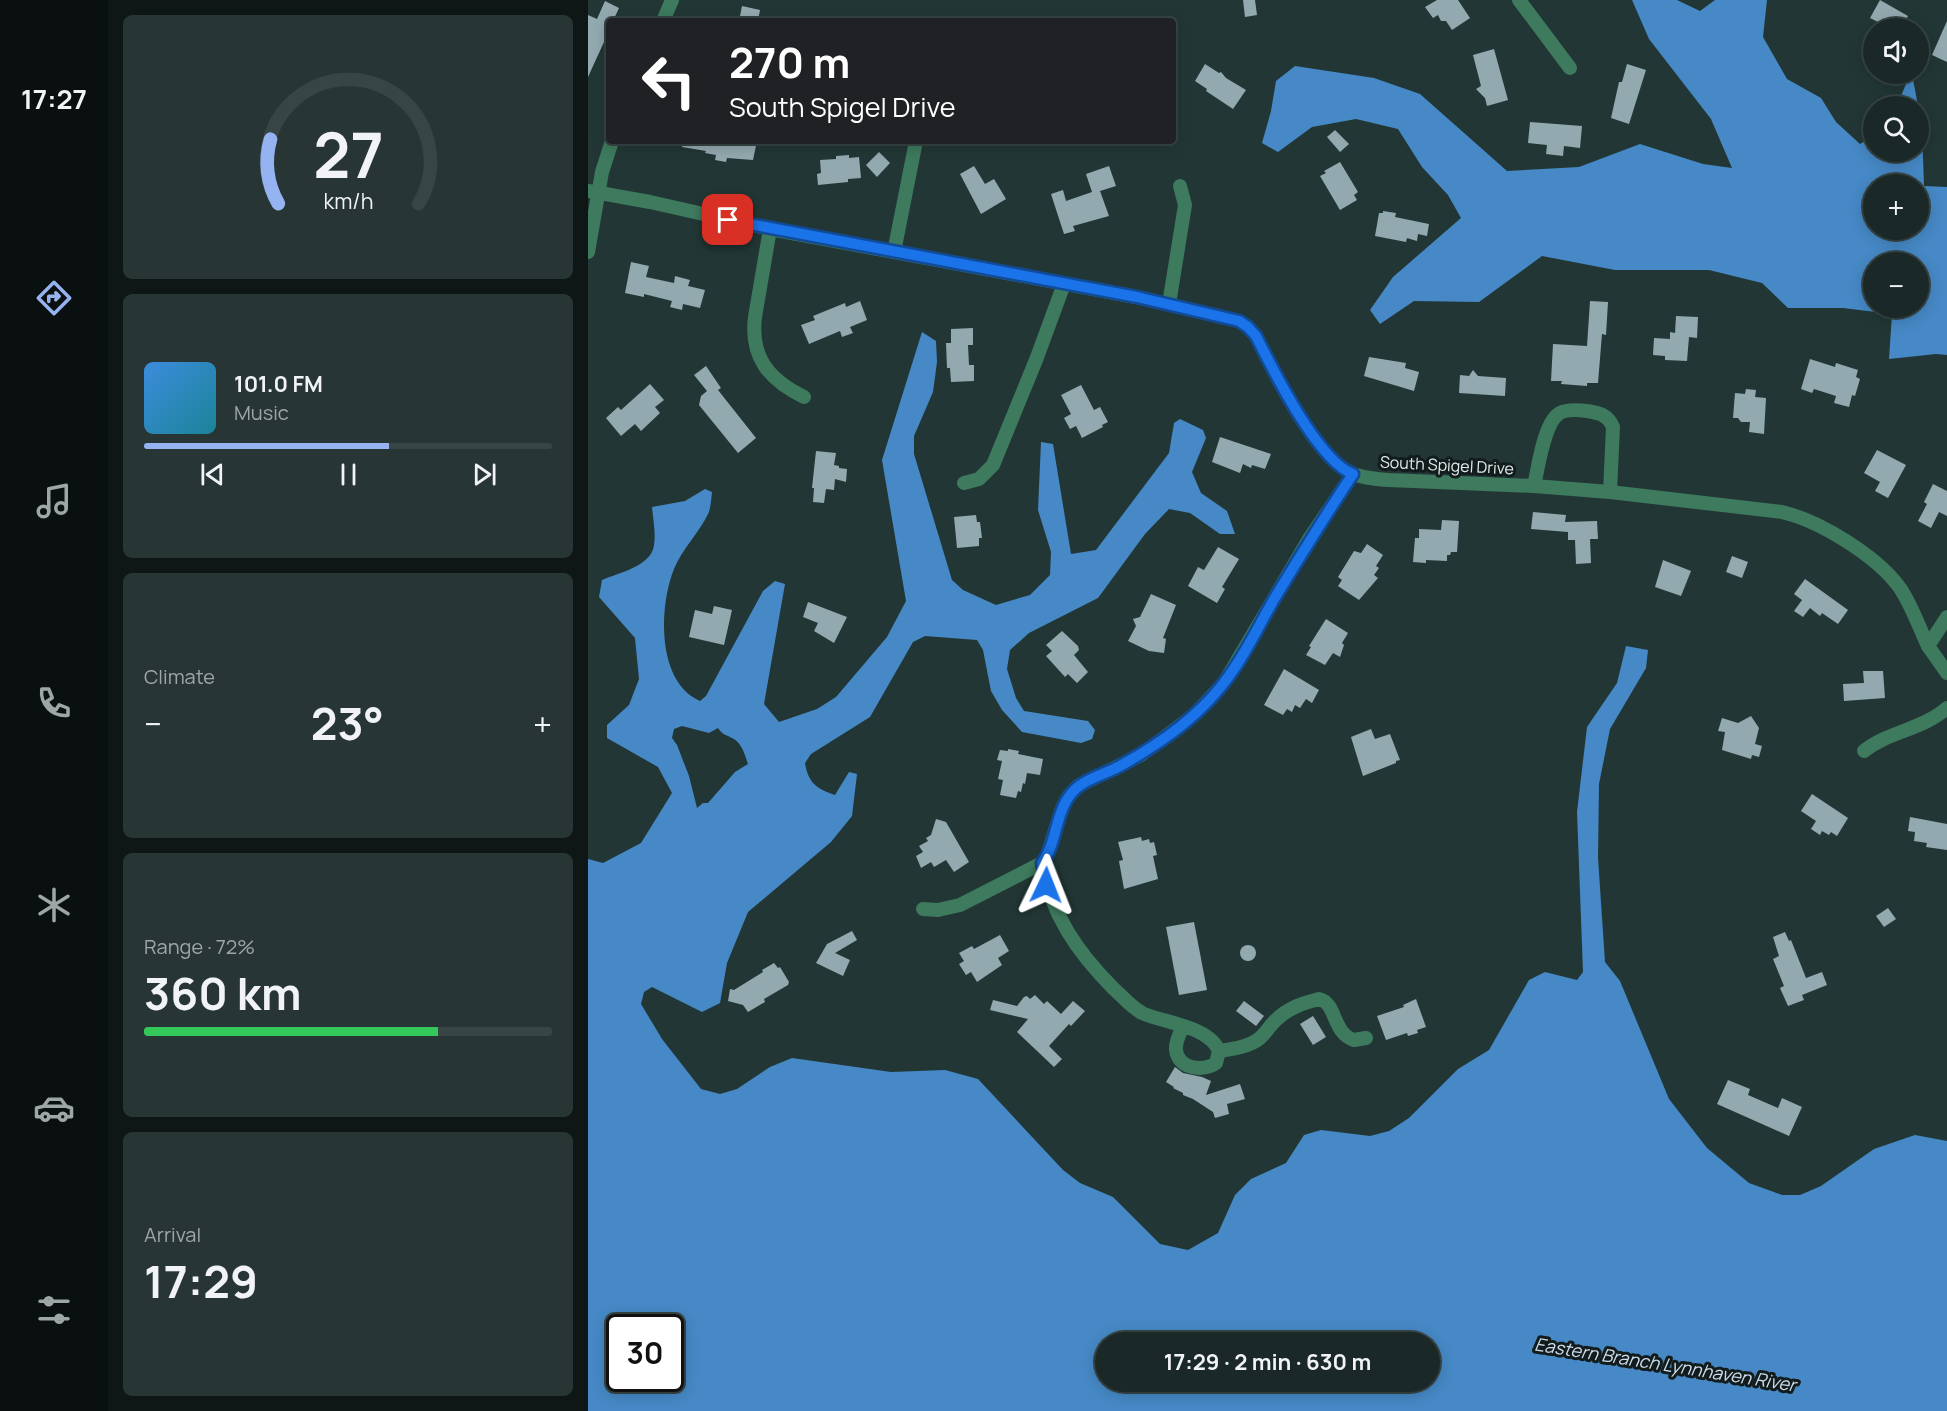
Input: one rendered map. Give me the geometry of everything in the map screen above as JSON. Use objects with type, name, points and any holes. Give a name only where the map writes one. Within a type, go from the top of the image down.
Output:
[{"type":"street","points":[[664,18],[672,0]]},
{"type":"street","points":[[1519,0],[1570,68]]},
{"type":"street","points":[[588,252],[593,192],[611,144]]},
{"type":"street","points":[[894,252],[915,144]]},
{"type":"street","points":[[1169,304],[1185,205],[1180,186]]},
{"type":"street","name":"South Spigel Drive","points":[[593,192],[771,229],[1169,304],[1239,321],[1256,336],[1291,402],[1324,451],[1336,463],[1353,474],[1389,480],[1534,486],[1610,492],[1782,512],[1800,517],[1820,525],[1885,571],[1909,603],[1928,646],[1947,673]]},
{"type":"street","points":[[771,229],[753,331],[755,345],[766,368],[776,380],[789,390],[804,397]]},
{"type":"street","points":[[964,483],[979,479],[993,465],[1064,284]]},
{"type":"street","points":[[1534,486],[1550,423],[1555,416],[1567,410],[1588,411],[1604,414],[1614,427],[1610,492]]},
{"type":"street","points":[[923,909],[938,910],[960,905],[1042,863],[1047,856],[1062,809],[1068,797],[1078,786],[1141,755],[1194,715],[1224,683],[1309,539],[1353,474]]},
{"type":"street","points":[[1928,646],[1947,617]]},
{"type":"street","points":[[1864,751],[1886,737],[1914,729],[1947,708]]},
{"type":"street","points":[[1042,863],[1046,885],[1063,926],[1105,980],[1140,1012],[1183,1026],[1216,1045],[1219,1051],[1216,1063],[1210,1067],[1199,1068],[1191,1067],[1183,1062],[1175,1047],[1183,1026]]},
{"type":"street","points":[[1219,1051],[1236,1048],[1260,1038],[1276,1020],[1289,1010],[1319,999],[1328,1004],[1341,1032],[1354,1040],[1366,1038]]},
{"type":"water","points":[[1632,0],[1677,0],[1700,11],[1715,0],[1767,0],[1763,37],[1787,79],[1821,98],[1836,122],[1860,144],[1863,142],[1863,162],[1923,162],[1924,174],[1863,174],[1863,240],[1929,240],[1929,186],[1947,187],[1947,355],[1889,359],[1892,318],[1929,318],[1929,252],[1863,252],[1863,310],[1788,308],[1762,283],[1709,270],[1615,270],[1542,256],[1479,302],[1414,301],[1380,324],[1370,310],[1393,277],[1461,218],[1448,195],[1422,167],[1398,129],[1356,119],[1312,127],[1278,152],[1262,143],[1276,81],[1295,66],[1374,78],[1420,94],[1507,171],[1579,167],[1640,144],[1703,164],[1732,168],[1711,119],[1649,39]]},
{"type":"water","points":[[1906,84],[1914,84],[1916,96],[1901,96]]},
{"type":"water","name":"Eastern Branch Lynnhaven River","points":[[922,332],[936,341],[937,362],[933,392],[914,436],[914,454],[952,580],[963,590],[996,605],[1030,595],[1050,575],[1051,552],[1038,510],[1041,442],[1053,444],[1071,554],[1096,550],[1169,453],[1174,423],[1180,419],[1203,430],[1206,438],[1192,472],[1201,493],[1227,511],[1235,534],[1220,534],[1190,513],[1169,509],[1145,534],[1098,598],[1029,633],[1010,650],[1007,669],[1016,698],[1024,711],[1088,721],[1095,730],[1092,739],[1081,743],[1022,732],[1002,710],[991,691],[983,650],[977,640],[925,636],[913,642],[870,717],[811,754],[805,763],[808,776],[823,790],[835,795],[849,772],[857,774],[852,816],[831,842],[748,912],[727,963],[720,1003],[702,1012],[652,987],[644,992],[641,1004],[662,1039],[701,1089],[720,1094],[737,1089],[770,1067],[792,1058],[891,1072],[945,1070],[978,1079],[1063,1170],[1080,1183],[1113,1197],[1160,1244],[1188,1250],[1218,1233],[1235,1195],[1251,1179],[1286,1163],[1304,1135],[1321,1130],[1370,1136],[1389,1131],[1409,1118],[1458,1069],[1489,1050],[1529,980],[1545,972],[1577,980],[1583,972],[1577,812],[1587,727],[1617,683],[1626,646],[1648,650],[1646,668],[1610,729],[1599,784],[1598,858],[1605,962],[1620,981],[1669,1099],[1707,1148],[1749,1183],[1782,1195],[1800,1195],[1821,1186],[1874,1149],[1915,1135],[1947,1141],[1947,1411],[588,1411],[588,859],[603,863],[641,843],[672,793],[658,767],[607,738],[607,725],[629,705],[639,679],[635,638],[599,597],[602,580],[633,568],[652,552],[655,536],[652,507],[685,501],[705,489],[712,492],[708,514],[677,562],[669,585],[664,622],[668,661],[675,678],[686,691],[700,701],[706,696],[763,591],[775,581],[785,584],[764,704],[779,722],[817,709],[836,697],[887,637],[906,601],[882,460]],"holes":[[[682,726],[709,733],[718,728],[723,734],[734,739],[743,750],[748,764],[735,772],[708,803],[703,803],[697,808],[689,776],[672,738],[674,729]]]},
{"type":"building","points":[[1243,0],[1255,0],[1257,15],[1245,17]]},
{"type":"building","points":[[1437,0],[1458,0],[1470,18],[1452,30],[1446,21],[1441,21],[1438,15],[1433,18],[1425,7]]},
{"type":"building","points":[[1880,0],[1908,16],[1907,18],[1870,18]]},
{"type":"building","points":[[605,1],[619,8],[614,18],[606,18],[606,38],[588,77],[588,15],[597,19]]},
{"type":"building","points":[[742,6],[760,10],[759,18],[740,18]]},
{"type":"building","points":[[1947,21],[1947,62],[1932,55]]},
{"type":"building","points":[[1494,49],[1508,100],[1487,106],[1485,98],[1476,89],[1481,86],[1473,55]]},
{"type":"building","points":[[1205,64],[1221,72],[1226,78],[1246,90],[1233,109],[1195,81]]},
{"type":"building","points":[[1627,64],[1646,70],[1629,124],[1611,118],[1619,82],[1622,82]]},
{"type":"building","points":[[1530,122],[1582,126],[1580,148],[1564,146],[1563,156],[1546,154],[1547,145],[1528,143]]},
{"type":"building","points":[[1335,130],[1349,144],[1340,152],[1327,137]]},
{"type":"building","points":[[682,144],[756,144],[753,160],[727,158],[726,162],[715,160],[716,155],[705,153],[706,151],[682,147]]},
{"type":"building","points":[[879,152],[890,163],[877,177],[866,165]]},
{"type":"building","points":[[849,155],[849,158],[859,157],[861,178],[848,179],[848,182],[818,185],[817,174],[821,173],[820,160]]},
{"type":"building","points":[[1340,162],[1358,192],[1354,195],[1357,200],[1340,210],[1320,176],[1326,173],[1324,171]]},
{"type":"building","points":[[974,166],[985,184],[994,179],[1006,199],[981,214],[960,174]]},
{"type":"building","points":[[1109,166],[1116,186],[1100,191],[1109,216],[1073,226],[1075,231],[1064,234],[1051,194],[1063,190],[1066,201],[1092,192],[1086,174]]},
{"type":"building","points":[[1383,211],[1396,213],[1395,217],[1429,224],[1427,236],[1418,234],[1417,241],[1407,238],[1406,242],[1375,236],[1379,213]]},
{"type":"building","points":[[631,262],[649,266],[646,277],[674,283],[675,276],[690,280],[688,286],[705,290],[700,308],[683,304],[682,310],[670,307],[672,301],[644,294],[644,297],[625,293]]},
{"type":"building","points":[[860,301],[867,320],[850,327],[853,333],[842,337],[840,331],[809,344],[801,325],[815,320],[813,316],[845,303],[846,307]]},
{"type":"building","points":[[1590,301],[1608,302],[1606,335],[1602,334],[1598,383],[1587,383],[1587,386],[1551,381],[1553,344],[1587,346]]},
{"type":"building","points":[[1676,316],[1698,317],[1697,338],[1689,337],[1687,361],[1665,360],[1665,356],[1653,355],[1654,338],[1670,339],[1670,332],[1675,333]]},
{"type":"building","points":[[973,328],[973,345],[968,345],[969,365],[974,365],[974,381],[951,382],[950,368],[947,368],[946,343],[951,343],[951,329]]},
{"type":"building","points":[[1369,357],[1406,363],[1405,368],[1419,372],[1414,391],[1364,376]]},
{"type":"building","points":[[1810,359],[1835,367],[1836,363],[1858,370],[1856,377],[1860,379],[1849,407],[1834,403],[1836,396],[1814,389],[1812,393],[1801,389]]},
{"type":"building","points":[[706,366],[721,388],[718,390],[756,438],[738,453],[699,405],[701,396],[707,391],[694,375]]},
{"type":"building","points":[[1473,370],[1478,376],[1506,378],[1505,396],[1459,393],[1460,375],[1469,376]]},
{"type":"building","points":[[650,384],[664,400],[655,407],[660,413],[641,431],[635,424],[621,436],[606,418],[618,407],[621,410]]},
{"type":"building","points":[[1081,385],[1094,410],[1100,407],[1108,422],[1082,438],[1076,426],[1070,429],[1064,418],[1071,414],[1061,395]]},
{"type":"building","points":[[1746,389],[1756,390],[1755,397],[1766,398],[1764,434],[1749,432],[1750,422],[1741,422],[1738,418],[1733,418],[1735,393],[1745,394]]},
{"type":"building","points":[[1220,437],[1271,454],[1265,469],[1252,465],[1251,468],[1243,464],[1240,473],[1212,462]]},
{"type":"building","points":[[1877,450],[1906,465],[1888,498],[1875,491],[1880,482],[1864,473]]},
{"type":"building","points":[[816,451],[836,453],[834,465],[847,469],[846,482],[835,479],[834,490],[826,489],[824,503],[813,502],[814,488],[812,488]]},
{"type":"building","points":[[1933,484],[1947,491],[1947,516],[1939,512],[1931,528],[1918,521],[1927,504],[1924,502]]},
{"type":"building","points":[[1533,512],[1566,515],[1565,522],[1597,521],[1598,539],[1590,539],[1591,563],[1576,564],[1575,540],[1568,540],[1568,532],[1531,529]]},
{"type":"building","points":[[976,515],[977,522],[980,522],[982,538],[979,538],[979,546],[957,548],[954,517]]},
{"type":"building","points":[[1442,520],[1459,521],[1457,552],[1447,555],[1447,561],[1413,562],[1415,538],[1419,538],[1419,529],[1441,530]]},
{"type":"building","points":[[1367,544],[1383,555],[1376,566],[1379,568],[1374,575],[1378,578],[1359,600],[1338,586],[1342,580],[1338,577],[1354,551],[1361,553]]},
{"type":"building","points":[[1218,547],[1239,559],[1222,587],[1225,589],[1217,603],[1188,586],[1198,567],[1204,570]]},
{"type":"building","points":[[1732,556],[1748,562],[1742,578],[1726,572]]},
{"type":"building","points":[[1663,560],[1691,571],[1681,596],[1655,587]]},
{"type":"building","points":[[1805,579],[1848,610],[1838,624],[1822,613],[1820,616],[1810,608],[1803,617],[1794,611],[1802,600],[1794,594]]},
{"type":"building","points":[[1151,594],[1176,605],[1163,638],[1166,639],[1164,653],[1149,651],[1128,641],[1136,626],[1133,619],[1140,617]]},
{"type":"building","points":[[808,602],[847,617],[834,643],[814,631],[818,623],[803,617]]},
{"type":"building","points":[[714,606],[732,610],[724,645],[689,637],[695,610],[712,614]]},
{"type":"building","points":[[1326,619],[1348,633],[1342,643],[1344,645],[1340,657],[1333,653],[1325,665],[1306,655]]},
{"type":"building","points":[[1062,631],[1078,646],[1079,650],[1074,655],[1088,672],[1077,683],[1068,674],[1065,677],[1046,656],[1052,651],[1046,645]]},
{"type":"building","points":[[1284,669],[1319,690],[1312,703],[1306,699],[1300,708],[1295,705],[1292,712],[1287,709],[1283,715],[1264,705]]},
{"type":"building","points":[[1863,671],[1883,671],[1885,698],[1844,701],[1843,684],[1864,683]]},
{"type":"building","points":[[1751,716],[1759,728],[1755,744],[1762,746],[1759,757],[1752,755],[1751,759],[1722,750],[1725,732],[1718,731],[1722,718],[1738,723]]},
{"type":"building","points":[[1371,729],[1375,739],[1390,734],[1400,760],[1363,776],[1351,737]]},
{"type":"building","points":[[1008,749],[1019,751],[1018,754],[1043,759],[1040,775],[1027,773],[1025,784],[1023,783],[1021,792],[1018,791],[1016,798],[1000,795],[1003,780],[998,779],[1002,761],[997,760],[1000,750],[1008,751]]},
{"type":"building","points":[[1812,794],[1848,818],[1837,836],[1831,832],[1829,835],[1822,831],[1820,835],[1811,829],[1816,821],[1801,811]]},
{"type":"building","points":[[1910,817],[1947,824],[1947,850],[1926,847],[1927,843],[1914,841],[1915,832],[1908,831]]},
{"type":"building","points":[[936,819],[946,822],[969,862],[954,872],[946,860],[934,867],[931,862],[921,868],[916,856],[923,852],[919,846],[928,841],[926,838],[931,835]]},
{"type":"building","points":[[1141,837],[1142,841],[1149,839],[1150,843],[1154,842],[1157,855],[1153,856],[1158,879],[1124,889],[1119,861],[1123,860],[1118,842]]},
{"type":"building","points":[[1888,908],[1896,919],[1884,927],[1876,916]]},
{"type":"building","points":[[1194,922],[1207,990],[1179,995],[1166,927]]},
{"type":"building","points":[[852,931],[857,940],[835,953],[850,960],[843,976],[816,963],[827,944]]},
{"type":"building","points":[[1785,932],[1789,941],[1791,940],[1806,978],[1822,972],[1827,985],[1802,995],[1804,1000],[1788,1006],[1780,988],[1784,986],[1773,959],[1779,956],[1773,937]]},
{"type":"building","points":[[1000,935],[1009,951],[998,958],[1002,965],[977,982],[971,972],[966,975],[959,964],[964,961],[959,953],[972,946],[974,949]]},
{"type":"building","points":[[1248,945],[1256,953],[1248,961],[1240,953]]},
{"type":"building","points":[[774,963],[778,968],[780,967],[789,982],[788,985],[764,999],[765,1002],[748,1012],[743,1005],[728,1001],[730,989],[734,990]]},
{"type":"building","points":[[1035,995],[1044,1004],[1047,1001],[1061,1014],[1073,1001],[1085,1011],[1071,1026],[1069,1024],[1049,1046],[1062,1059],[1054,1067],[1017,1032],[1028,1019],[990,1010],[993,1000],[1017,1006],[1024,997],[1027,996],[1030,999]]},
{"type":"building","points":[[1416,999],[1426,1027],[1417,1030],[1418,1033],[1408,1036],[1407,1033],[1386,1040],[1377,1016],[1404,1007],[1403,1005]]},
{"type":"building","points":[[1244,1001],[1264,1016],[1256,1026],[1236,1011]]},
{"type":"building","points":[[1313,1016],[1326,1037],[1313,1045],[1300,1024]]},
{"type":"building","points":[[1175,1067],[1183,1073],[1211,1081],[1206,1095],[1240,1084],[1245,1099],[1227,1104],[1229,1114],[1215,1118],[1213,1112],[1183,1095],[1166,1082]]},
{"type":"building","points":[[1728,1080],[1750,1089],[1748,1095],[1778,1108],[1782,1098],[1802,1107],[1789,1136],[1717,1104]]},
{"type":"route","points":[[728,220],[1137,297],[1239,321],[1256,336],[1275,375],[1324,451],[1336,463],[1353,474],[1309,539],[1235,667],[1208,702],[1141,755],[1088,780],[1078,786],[1068,797],[1055,828],[1047,856],[1042,863],[1046,885]]}]
